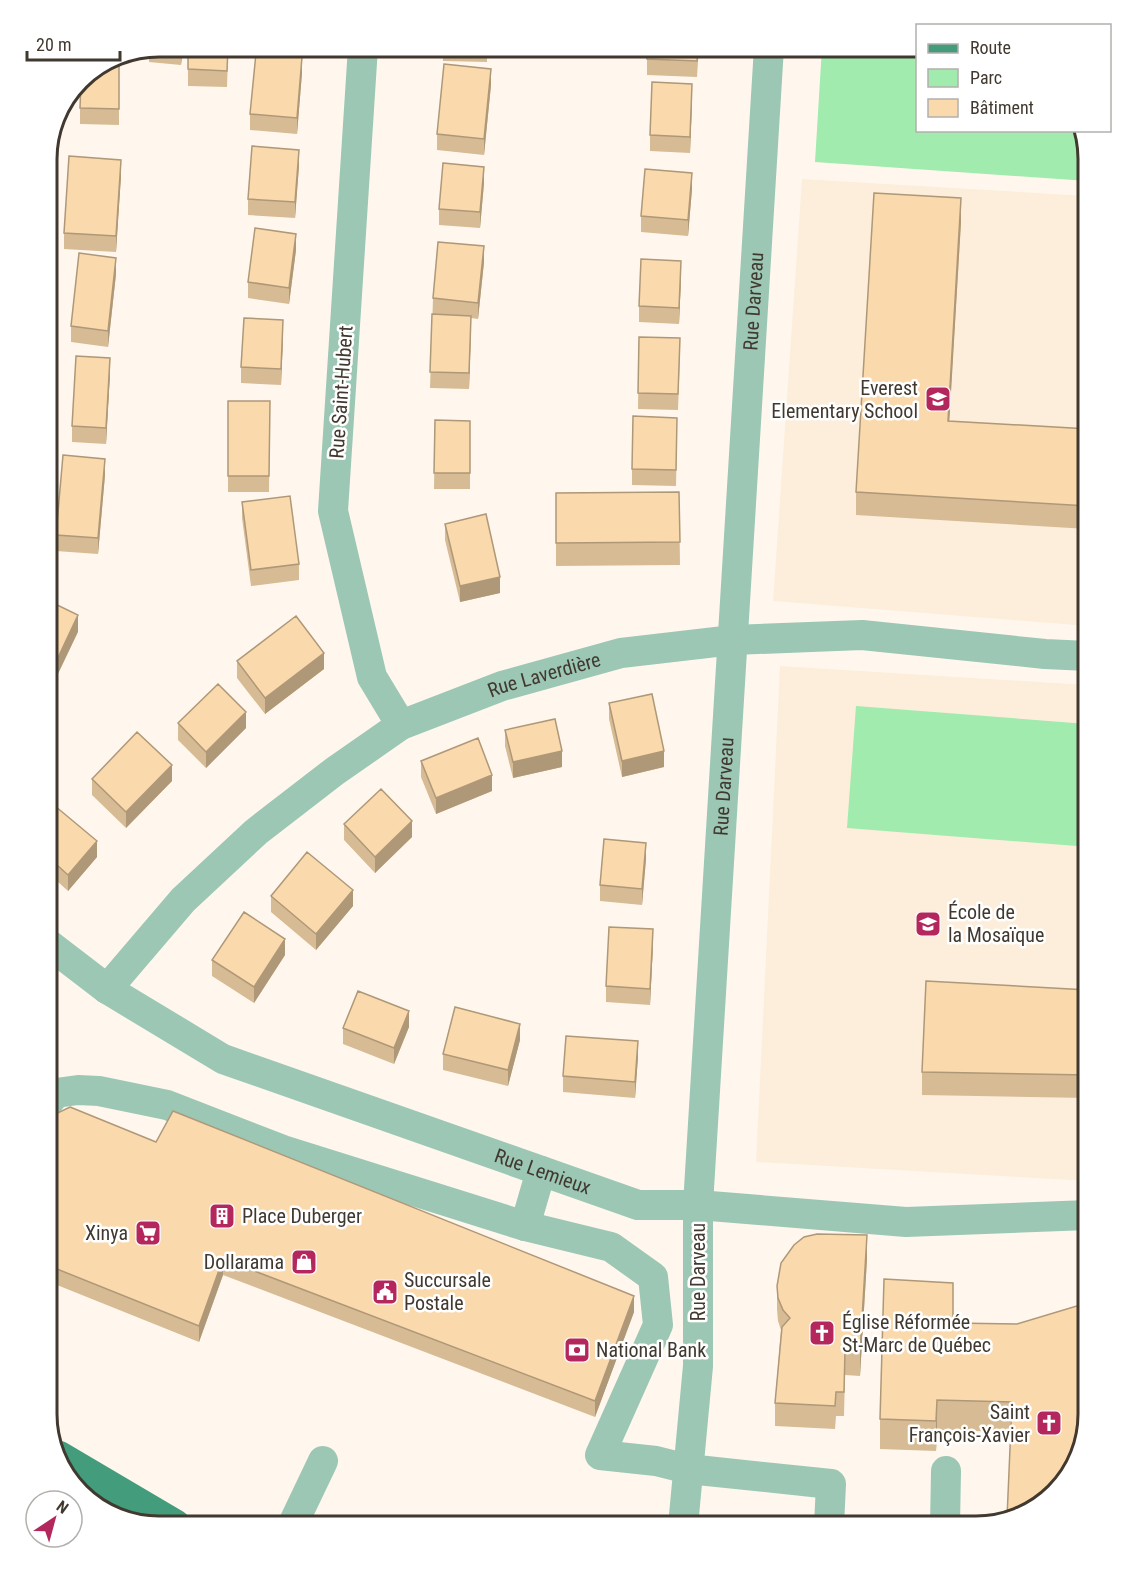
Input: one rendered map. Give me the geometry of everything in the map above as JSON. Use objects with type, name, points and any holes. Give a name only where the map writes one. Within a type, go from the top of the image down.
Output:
[{"type":"main road","points":[[71,1465],[158,1516]]},
{"type":"street","name":"Rue Saint-Hubert","points":[[362,57],[333,511],[372,677],[401,725]]},
{"type":"street","name":"Rue Darveau","points":[[684,1516],[698,1366],[698,1205],[768,57]]},
{"type":"street","name":"Rue Laverdière","points":[[108,989],[183,900],[255,832],[335,771],[401,725],[502,686],[621,653],[733,640],[862,635],[1078,656]]},
{"type":"street","name":"Rue Lemieux","points":[[57,951],[108,989],[223,1059],[639,1205],[698,1205],[906,1222],[1078,1215]]},
{"type":"street","points":[[57,1093],[78,1090],[99,1091],[167,1105],[283,1150],[525,1226],[611,1247],[653,1278],[658,1325],[600,1455],[656,1461],[688,1469],[831,1484],[829,1516]]},
{"type":"street","points":[[525,1226],[542,1171]]},
{"type":"street","points":[[297,1516],[323,1461]]},
{"type":"street","points":[[945,1516],[946,1471]]},
{"type":"shaded area","name":"Everest Elementary School","points":[[802,179],[1078,195],[1078,625],[773,601]]},
{"type":"shaded area","name":"École de la Mosaïque","points":[[780,666],[1078,684],[1078,1180],[756,1162]]},
{"type":"green space","points":[[821,57],[916,57],[916,132],[1075,132],[1078,180],[815,162]]},
{"type":"green space","points":[[856,706],[1078,723],[1077,846],[847,828]]},
{"type":"building","points":[[188,57],[228,57],[227,71],[188,69]]},
{"type":"building","points":[[256,57],[302,57],[297,118],[250,114]]},
{"type":"building","points":[[647,57],[697,57],[697,61],[647,59]]},
{"type":"building","points":[[444,64],[491,69],[484,139],[437,134]]},
{"type":"building","points":[[119,66],[119,109],[80,108],[80,94],[92,82]]},
{"type":"building","points":[[652,82],[692,84],[690,137],[650,135]]},
{"type":"building","points":[[252,146],[299,150],[295,202],[248,199]]},
{"type":"building","points":[[69,156],[121,160],[116,236],[64,233]]},
{"type":"building","points":[[443,163],[484,167],[480,212],[439,209]]},
{"type":"building","points":[[645,169],[692,173],[688,220],[641,216]]},
{"type":"building","points":[[874,193],[961,198],[948,421],[1078,428],[1078,505],[856,492]]},
{"type":"building","points":[[255,228],[296,234],[289,288],[248,282]]},
{"type":"building","points":[[438,242],[484,246],[478,303],[433,298]]},
{"type":"building","points":[[79,253],[116,258],[108,331],[71,326]]},
{"type":"building","points":[[641,259],[681,261],[679,308],[639,306]]},
{"type":"building","points":[[432,314],[471,316],[469,373],[430,372]]},
{"type":"building","points":[[244,318],[283,320],[281,369],[241,367]]},
{"type":"building","points":[[639,337],[680,338],[678,394],[638,393]]},
{"type":"building","points":[[76,356],[110,358],[106,428],[72,426]]},
{"type":"building","points":[[228,401],[270,401],[269,476],[228,476]]},
{"type":"building","points":[[633,416],[677,418],[676,470],[632,469]]},
{"type":"building","points":[[435,420],[470,421],[470,473],[434,473]]},
{"type":"building","points":[[63,455],[105,459],[98,538],[57,535]]},
{"type":"building","points":[[679,492],[680,542],[556,543],[556,493]]},
{"type":"building","points":[[290,496],[299,564],[251,570],[242,502]]},
{"type":"building","points":[[486,514],[500,577],[460,586],[445,524]]},
{"type":"building","points":[[57,605],[78,615],[57,660]]},
{"type":"building","points":[[296,616],[324,653],[265,698],[237,661]]},
{"type":"building","points":[[218,684],[246,712],[206,752],[178,723]]},
{"type":"building","points":[[652,694],[664,751],[622,761],[609,703]]},
{"type":"building","points":[[555,719],[562,751],[513,762],[505,730]]},
{"type":"building","points":[[137,732],[172,765],[126,812],[92,779]]},
{"type":"building","points":[[478,738],[492,775],[436,798],[421,761]]},
{"type":"building","points":[[381,789],[412,821],[375,857],[344,824]]},
{"type":"building","points":[[57,808],[97,841],[68,875],[57,865]]},
{"type":"building","points":[[604,839],[646,843],[642,889],[600,885]]},
{"type":"building","points":[[307,852],[353,890],[316,934],[271,896]]},
{"type":"building","points":[[244,912],[285,939],[254,987],[212,960]]},
{"type":"building","points":[[609,927],[653,929],[650,989],[606,986]]},
{"type":"building","points":[[926,981],[1078,989],[1078,1075],[922,1072]]},
{"type":"building","points":[[358,991],[409,1011],[394,1048],[343,1028]]},
{"type":"building","points":[[455,1007],[520,1024],[508,1070],[443,1054]]},
{"type":"building","points":[[566,1036],[638,1041],[635,1082],[563,1076]]},
{"type":"building","name":"Place Duberger","points":[[70,1107],[156,1142],[173,1111],[634,1296],[595,1401],[223,1259],[199,1326],[57,1269],[57,1113]]},
{"type":"building","points":[[817,1234],[867,1235],[860,1352],[845,1351],[844,1392],[836,1392],[835,1406],[775,1403],[782,1327],[790,1318],[783,1310],[778,1298],[777,1286],[781,1263],[794,1245],[804,1237]]},
{"type":"building","points":[[884,1279],[953,1283],[953,1323],[1017,1324],[1078,1306],[1078,1414],[1075,1440],[1057,1476],[1038,1495],[1027,1502],[1007,1511],[1012,1402],[937,1400],[936,1421],[880,1419]]},
{"type":"place","name":"Everest Elementary School","points":[[938,399]]},
{"type":"place","name":"École de la Mosaïque","points":[[928,924]]},
{"type":"place","name":"Place Duberger","points":[[222,1216]]},
{"type":"place","name":"Xinya","points":[[148,1233]]},
{"type":"place","name":"Dollarama","points":[[304,1262]]},
{"type":"place","name":"Succursale Postale","points":[[385,1292]]},
{"type":"place","name":"Église Réformée St-Marc de Québec","points":[[822,1333]]},
{"type":"place","name":"National Bank","points":[[577,1350]]},
{"type":"place","name":"Saint François-Xavier","points":[[1049,1423]]}]
